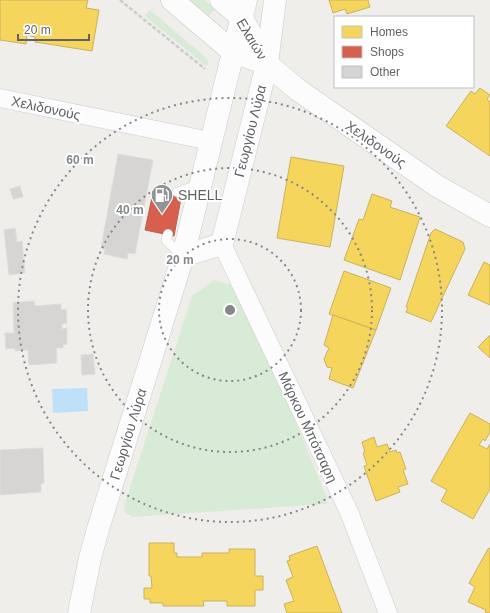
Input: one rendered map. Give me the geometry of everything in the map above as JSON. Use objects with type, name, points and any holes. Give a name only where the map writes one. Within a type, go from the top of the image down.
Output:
[{"type":"main road","name":"Ελαιών","points":[[172,0],[233,52],[268,64]]},
{"type":"main road","name":"Ελαιών","points":[[221,0],[244,9],[268,64]]},
{"type":"main road","name":"Γεωργίου Λύρα","points":[[222,244],[268,64],[275,0]]},
{"type":"main road","name":"Γεωργίου Λύρα","points":[[79,613],[90,558],[98,529],[183,256],[210,141],[244,9]]},
{"type":"main road","name":"Χελιδονούς","points":[[268,64],[298,90],[437,186],[490,216]]},
{"type":"main road","points":[[183,256],[222,244]]},
{"type":"street","name":"Χελιδονούς","points":[[0,98],[210,141]]},
{"type":"street","name":"Μάρκου Μπότσαρη","points":[[222,244],[349,512],[388,613]]},
{"type":"lane","points":[[177,192],[200,185]]},
{"type":"lane","points":[[168,234],[166,240],[183,256]]},
{"type":"path","points":[[120,0],[188,57],[208,71],[226,78]]},
{"type":"green space","points":[[187,0],[205,0],[215,9],[207,18]]},
{"type":"green space","points":[[150,10],[206,58],[209,65],[205,65],[145,16]]},
{"type":"green space","points":[[214,280],[240,287],[327,498],[326,504],[132,517],[124,511],[125,503],[192,296]]},
{"type":"water","points":[[87,388],[88,411],[53,413],[52,389]]},
{"type":"building: Homes","points":[[0,0],[88,0],[86,8],[99,10],[92,51],[35,42],[35,37],[27,35],[26,44],[0,40]]},
{"type":"building: Homes","points":[[329,0],[368,0],[370,7],[347,14],[345,9],[333,13]]},
{"type":"building: Homes","points":[[480,88],[490,95],[487,99],[490,102],[490,156],[446,126],[471,91],[475,94]]},
{"type":"building: Homes","points":[[291,157],[344,166],[330,247],[277,238]]},
{"type":"building: Homes","points":[[372,194],[392,201],[390,207],[420,217],[400,280],[344,260],[359,219],[363,220]]},
{"type":"building: Homes","points":[[435,229],[463,242],[465,249],[431,322],[406,312],[408,308],[406,307],[431,233]]},
{"type":"building: Homes","points":[[484,262],[490,265],[490,305],[468,295]]},
{"type":"building: Homes","points":[[344,271],[391,288],[376,330],[329,314]]},
{"type":"building: Homes","points":[[333,315],[376,330],[353,388],[329,379],[332,368],[327,367],[324,359],[329,348],[324,345]]},
{"type":"building: Homes","points":[[490,335],[490,358],[478,347]]},
{"type":"building: Homes","points":[[470,413],[490,424],[490,432],[485,441],[483,439],[479,445],[487,449],[490,444],[490,489],[473,519],[441,501],[447,490],[431,481]]},
{"type":"building: Homes","points":[[374,437],[377,447],[387,444],[390,452],[396,450],[397,453],[400,452],[406,469],[403,470],[408,484],[398,487],[400,492],[376,501],[364,466],[367,465],[363,453],[365,452],[362,442]]},
{"type":"building: Homes","points":[[149,543],[174,543],[174,553],[177,553],[177,557],[202,557],[202,553],[229,553],[229,549],[255,549],[255,576],[263,576],[263,590],[255,590],[255,606],[227,606],[227,601],[203,601],[204,606],[163,606],[163,603],[150,603],[150,599],[144,599],[144,588],[152,588],[151,576],[149,576]]},
{"type":"building: Homes","points":[[317,546],[342,613],[287,613],[284,604],[294,601],[286,580],[293,577],[287,561],[290,560],[289,556]]},
{"type":"building: Homes","points":[[490,548],[490,613],[485,613],[486,610],[468,602],[475,587],[469,583],[488,549]]},
{"type":"building: Shops","points":[[154,188],[182,193],[174,236],[145,230]]},
{"type":"building: Other","points":[[118,154],[153,160],[135,254],[128,253],[127,259],[104,254],[105,249],[101,248]]},
{"type":"building: Other","points":[[20,186],[23,197],[13,199],[10,189]]},
{"type":"building: Other","points":[[15,228],[17,242],[22,241],[25,273],[9,275],[4,230]]},
{"type":"building: Other","points":[[34,301],[35,306],[61,304],[61,310],[66,309],[67,323],[62,324],[62,329],[67,328],[67,344],[63,345],[63,348],[56,348],[57,363],[29,365],[28,350],[15,351],[15,348],[6,349],[5,333],[14,333],[13,303]]},
{"type":"building: Other","points":[[93,354],[95,374],[82,375],[81,355]]},
{"type":"building: Other","points":[[43,448],[44,483],[41,484],[41,492],[0,495],[0,450]]},
{"type":"place","name":"SHELL","points":[[162,214]]}]
